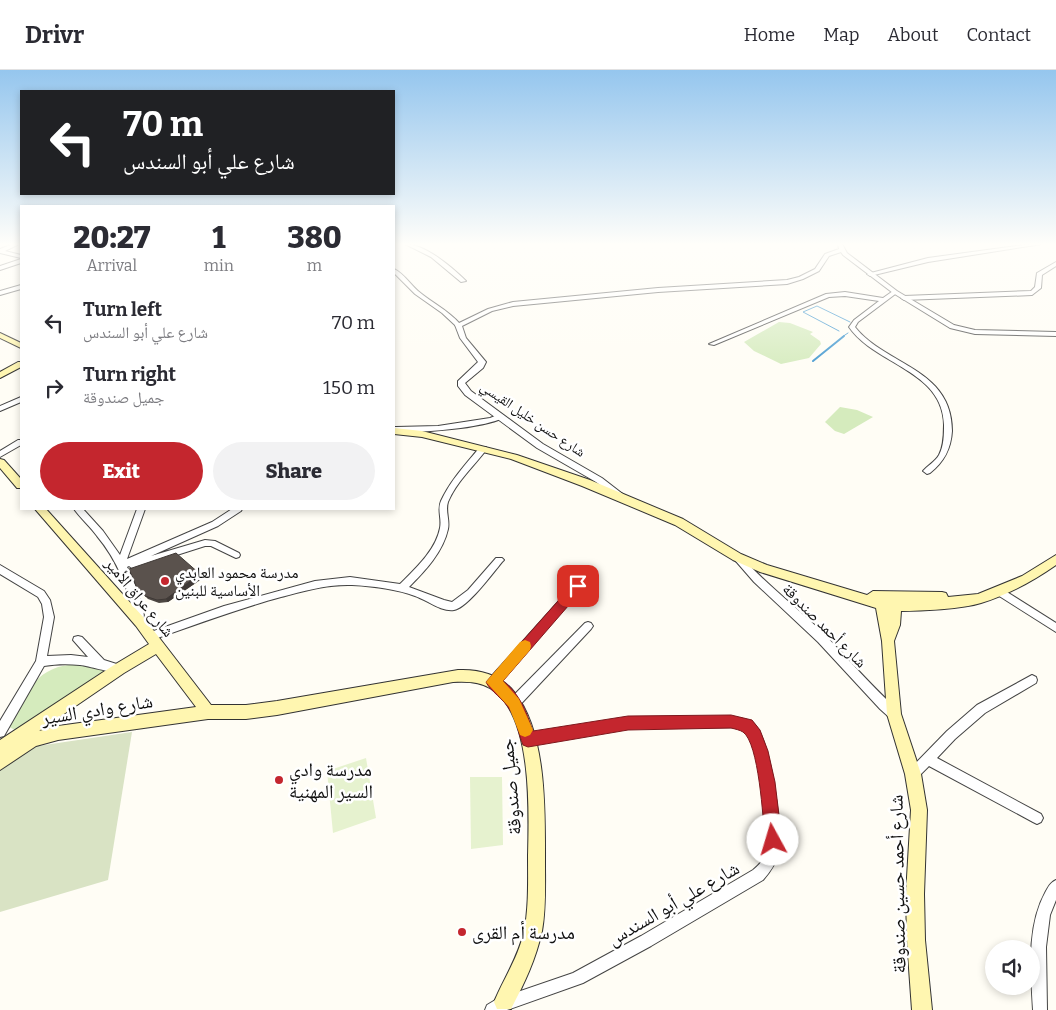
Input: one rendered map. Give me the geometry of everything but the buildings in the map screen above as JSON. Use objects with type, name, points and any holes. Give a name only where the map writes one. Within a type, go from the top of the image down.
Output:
[{"type":"main road","points":[[0,335],[20,345]]},
{"type":"main road","points":[[0,375],[20,365]]},
{"type":"main road","name":"شارع حسن خليل القيسي","points":[[395,429],[483,449],[586,482],[679,522],[737,557],[788,577],[856,596],[916,606],[979,599],[1026,579],[1056,559]]},
{"type":"main road","points":[[0,462],[20,484]]},
{"type":"main road","name":"شارع عراق الأمير","points":[[41,510],[140,622],[208,712]]},
{"type":"main road","name":"شارع أحمد حسين صندوقة","points":[[887,601],[894,627],[888,641],[894,714],[913,774],[919,810],[915,894],[916,940],[922,1010]]},
{"type":"main road","name":"شارع وادي السير","points":[[0,749],[119,669],[155,641]]},
{"type":"main road","points":[[208,712],[239,712],[277,708],[453,676],[480,677],[493,682]]},
{"type":"main road","name":"جميل صندوقة","points":[[493,682],[505,691],[519,711],[528,740],[534,805],[536,906],[535,923],[526,960],[499,1008]]},
{"type":"main road","name":"شارع وادي السير","points":[[0,762],[32,740],[58,733],[208,712]]},
{"type":"main road","points":[[53,713],[49,726],[58,733]]},
{"type":"street","points":[[0,293],[18,288]]},
{"type":"street","name":"شارع حسن خليل القيسي","points":[[413,288],[419,295],[443,309],[458,324],[463,338],[482,362],[462,382],[462,386],[473,398],[540,446],[598,480],[624,499]]},
{"type":"street","points":[[458,324],[490,310],[514,304],[690,288]]},
{"type":"street","points":[[889,288],[942,322],[962,330],[1056,334]]},
{"type":"street","points":[[904,298],[1032,293],[1038,288]]},
{"type":"street","points":[[895,292],[856,321],[852,327],[855,332],[875,348],[928,382],[938,392],[949,423],[948,436],[943,458],[927,471]]},
{"type":"street","points":[[712,344],[828,295],[845,294],[883,300]]},
{"type":"street","points":[[0,409],[20,399]]},
{"type":"street","points":[[395,429],[438,428],[494,420],[500,416]]},
{"type":"street","points":[[0,454],[20,443]]},
{"type":"street","points":[[401,589],[422,566],[437,544],[445,526],[443,509],[446,500],[483,449]]},
{"type":"street","points":[[79,510],[99,531],[122,566],[138,602],[140,622]]},
{"type":"street","points":[[122,566],[141,510]]},
{"type":"street","points":[[122,566],[215,524],[236,510]]},
{"type":"street","points":[[122,566],[139,563],[205,543],[212,543],[236,555]]},
{"type":"street","name":"شارع أحمد صندوقة","points":[[737,557],[750,572],[822,640],[865,688],[894,714]]},
{"type":"street","points":[[155,641],[203,616],[312,586],[348,581],[401,589],[425,596],[442,604],[454,606],[472,593],[499,560]]},
{"type":"street","points":[[0,569],[45,598],[49,617],[41,662],[0,732]]},
{"type":"street","points":[[493,682],[578,586]]},
{"type":"street","points":[[999,591],[1056,628]]},
{"type":"street","points":[[514,703],[588,626]]},
{"type":"street","points":[[78,640],[100,662]]},
{"type":"street","points":[[41,662],[72,660],[100,662],[119,669]]},
{"type":"street","points":[[913,774],[951,735],[981,709],[1032,680]]},
{"type":"street","name":"شارع علي أبو السندس","points":[[499,1008],[575,979],[628,951],[758,875],[768,863],[772,851],[773,840],[767,782],[755,735],[747,725],[731,722],[628,723],[528,740]]},
{"type":"street","points":[[928,759],[1037,818]]},
{"type":"street","points":[[1040,1010],[1041,923],[1056,887]]},
{"type":"green space","points":[[779,322],[790,323],[813,332],[810,334],[820,341],[821,344],[809,358],[781,364],[754,351],[744,342]]},
{"type":"green space","points":[[840,407],[857,410],[873,417],[844,434],[835,431],[825,422]]},
{"type":"green space","points":[[78,664],[101,669],[104,671],[103,674],[15,730],[9,727],[9,722],[35,682],[52,669]]},
{"type":"green space","points":[[132,732],[108,880],[0,912],[0,768],[31,747]]},
{"type":"green space","points":[[366,758],[376,818],[333,833],[327,771]]},
{"type":"green space","points":[[470,777],[502,777],[503,845],[471,849]]},
{"type":"waterway","points":[[839,331],[803,312],[817,306],[850,322]]},
{"type":"waterway","points":[[842,337],[848,333]]},
{"type":"waterway","points":[[813,361],[844,336]]},
{"type":"slow traffic","points":[[525,646],[493,682],[510,696],[519,711],[525,730]]},
{"type":"place","name":"مدرسة محمود العابدي الأساسية للبنين","points":[[165,581]]},
{"type":"place","name":"مدرسة وادي السير المهنية","points":[[279,780]]},
{"type":"place","name":"مدرسة أم القرى","points":[[462,932]]},
{"type":"route","points":[[578,586],[493,682],[510,696],[519,711],[528,740],[628,723],[731,722],[747,725],[755,735],[760,751],[767,782],[773,840]]}]
